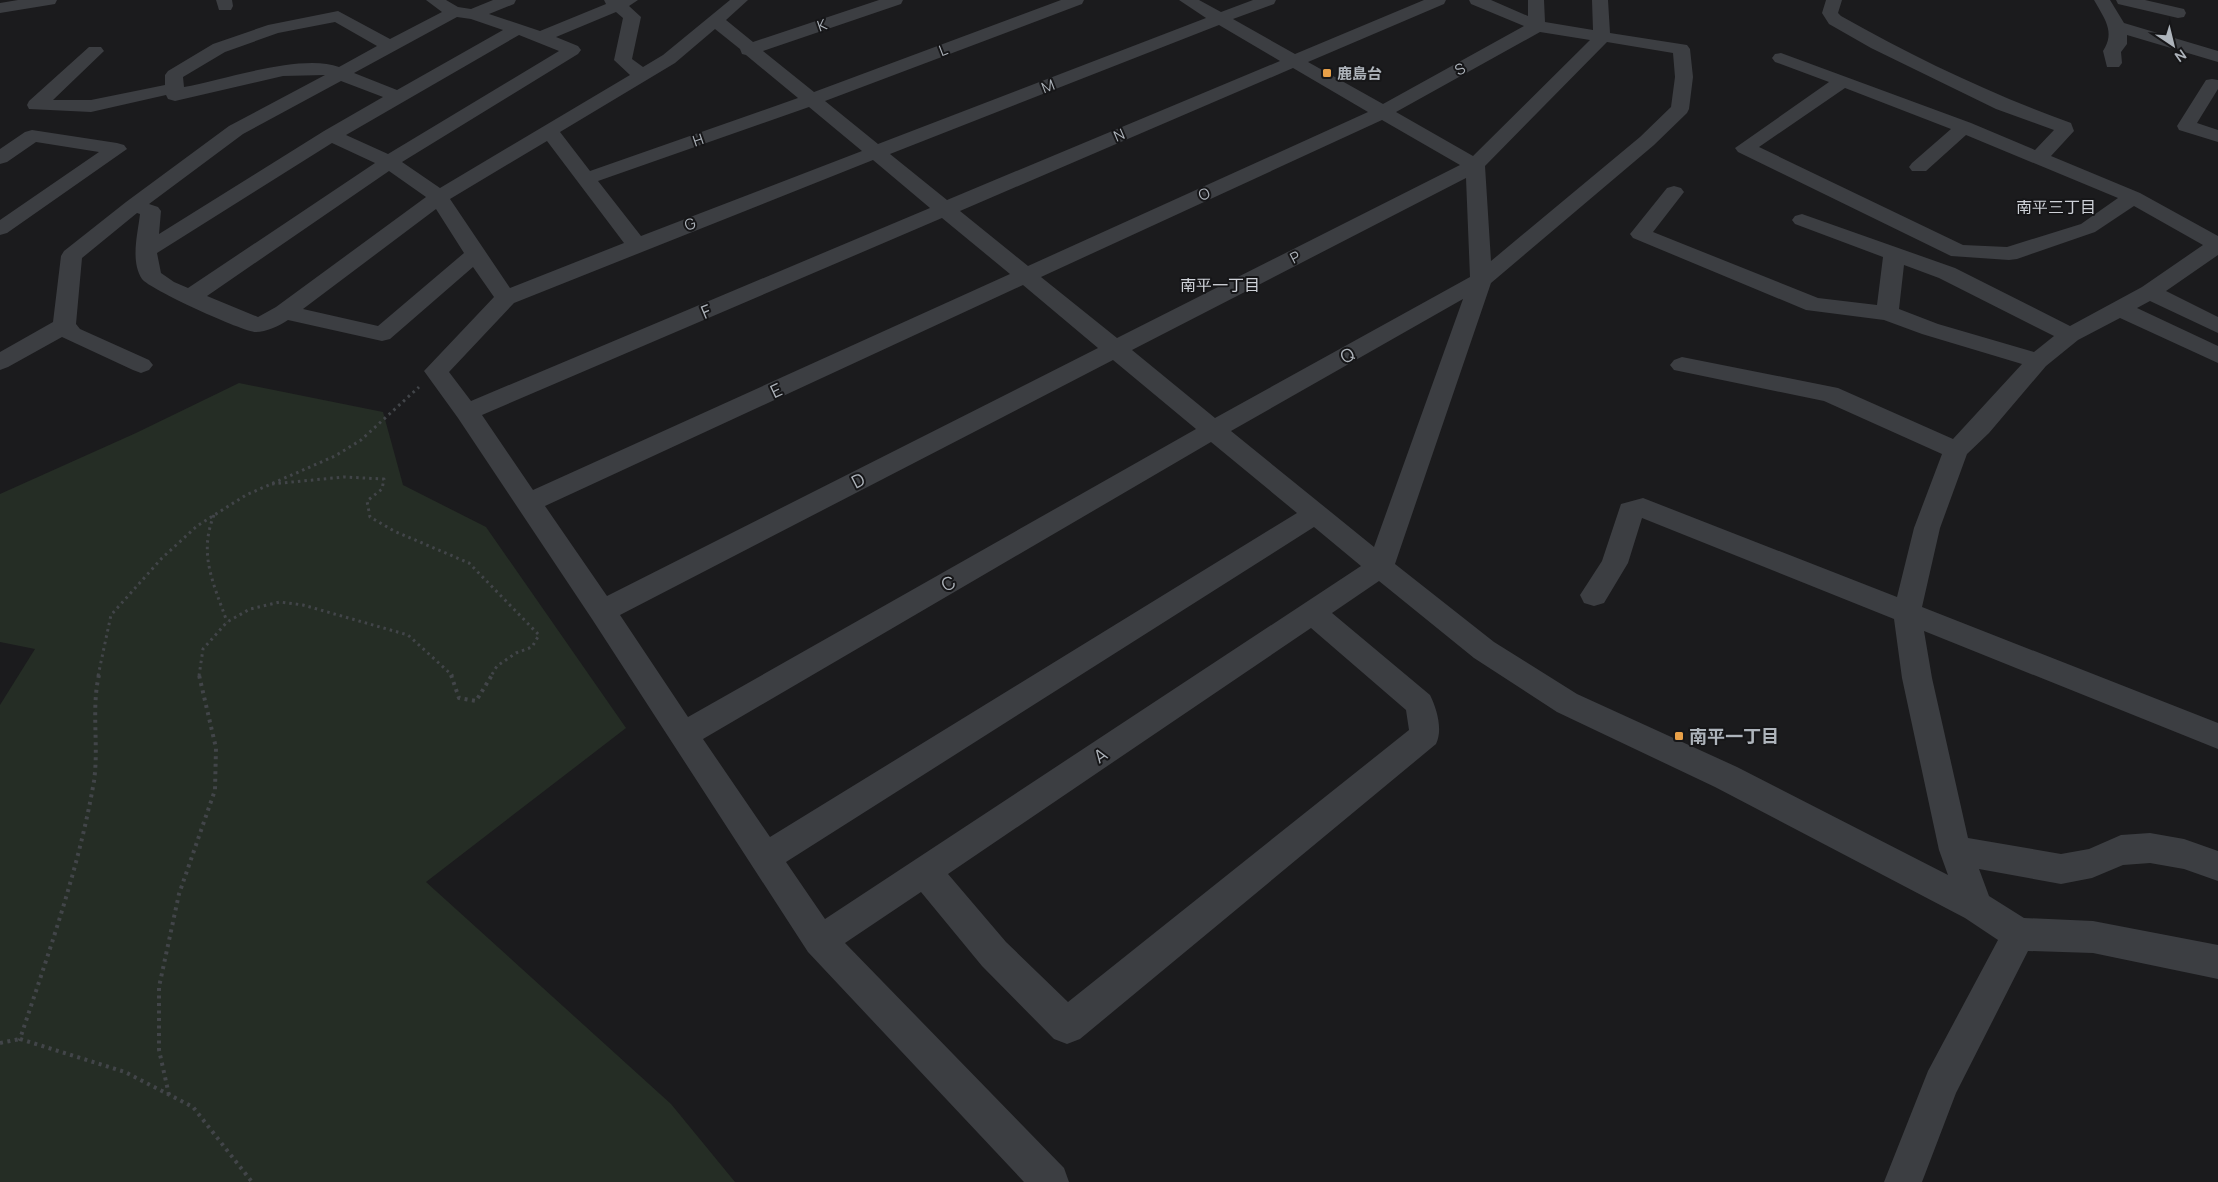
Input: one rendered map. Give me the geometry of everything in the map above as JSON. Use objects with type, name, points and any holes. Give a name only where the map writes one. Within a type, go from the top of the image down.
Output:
[{"type":"street","points":[[0,8],[49,0]]},
{"type":"street","points":[[190,297],[389,162],[572,50],[541,37],[464,13],[434,0]]},
{"type":"street","points":[[64,326],[72,256],[133,206],[236,130],[337,74],[391,47],[464,13],[508,0]]},
{"type":"street","points":[[133,206],[151,211],[146,251],[151,276],[166,287],[256,325],[271,321],[440,197],[669,59],[740,0]]},
{"type":"street","name":"K","points":[[748,50],[895,0]]},
{"type":"street","name":"L","points":[[810,100],[1076,0]]},
{"type":"street","points":[[1186,0],[1475,165],[1481,280],[1380,567]]},
{"type":"street","name":"M","points":[[875,154],[1268,0]]},
{"type":"street","name":"N","points":[[944,210],[1438,0]]},
{"type":"street","points":[[1477,0],[1537,26],[1602,38],[1600,0]]},
{"type":"street","points":[[1536,0],[1537,26]]},
{"type":"street","points":[[1834,0],[1830,13],[1835,20],[1877,44],[2003,105],[2064,127],[2064,131],[2038,157]]},
{"type":"street","points":[[2102,0],[2118,28],[2118,44],[2112,51],[2113,63]]},
{"type":"street","points":[[2124,0],[2178,13]]},
{"type":"street","points":[[541,37],[621,1],[632,17],[623,60],[641,75]]},
{"type":"street","points":[[391,47],[338,16],[274,29],[219,48],[174,75],[175,88],[176,94],[283,71],[327,70],[396,96]]},
{"type":"street","points":[[716,21],[748,50],[1380,567],[1484,650],[1567,703],[1726,777],[1977,907],[2018,934],[2093,937],[2218,962]]},
{"type":"street","name":"S","points":[[1383,112],[1537,26]]},
{"type":"street","points":[[2118,28],[2218,57]]},
{"type":"street","points":[[146,251],[396,96],[517,29]]},
{"type":"street","name":"P","points":[[1114,349],[1475,165],[1602,38]]},
{"type":"street","name":"Q","points":[[1213,430],[1481,280],[1647,141],[1680,109],[1684,77],[1681,49],[1602,38]]},
{"type":"street","points":[[95,51],[36,105],[91,106],[175,88]]},
{"type":"street","points":[[1781,58],[2038,157],[2134,198],[2216,249],[2150,292],[2070,335],[2038,361],[1956,450],[1927,528],[1907,612],[1917,678],[1955,850],[1977,907]]},
{"type":"street","points":[[1844,81],[1745,148],[1959,251],[2009,254],[2088,228],[2134,198]]},
{"type":"street","points":[[2212,84],[2186,126],[2218,136]]},
{"type":"street","name":"H","points":[[586,179],[810,100]]},
{"type":"street","name":"O","points":[[1025,276],[1383,112]]},
{"type":"street","points":[[1919,167],[1964,128]]},
{"type":"street","points":[[549,130],[636,245]]},
{"type":"street","points":[[331,135],[389,162],[440,197],[475,254],[506,298],[436,371],[467,412],[602,611],[820,941],[1050,1182]]},
{"type":"street","points":[[0,158],[32,136],[117,149],[0,229]]},
{"type":"street","name":"G","points":[[506,298],[636,245],[875,154]]},
{"type":"street","points":[[1674,192],[1640,234],[1814,305],[1887,313],[1930,329],[2038,361]]},
{"type":"street","name":"F","points":[[467,412],[944,210]]},
{"type":"street","points":[[1802,220],[1936,269],[2070,335]]},
{"type":"street","points":[[1936,269],[1959,251]]},
{"type":"street","points":[[284,312],[382,334],[475,254]]},
{"type":"street","points":[[1887,313],[1894,254]]},
{"type":"street","name":"E","points":[[528,503],[1025,276]]},
{"type":"street","points":[[2150,292],[2218,326]]},
{"type":"street","points":[[2118,308],[2218,355]]},
{"type":"street","points":[[0,362],[64,326]]},
{"type":"street","points":[[64,326],[72,334],[142,365]]},
{"type":"street","name":"D","points":[[602,611],[1114,349]]},
{"type":"street","points":[[1682,365],[1830,394],[1956,450]]},
{"type":"street","name":"C","points":[[683,736],[1213,430]]},
{"type":"street","points":[[1594,595],[1615,563],[1630,512],[1643,508],[2218,736]]},
{"type":"street","points":[[764,858],[1315,514]]},
{"type":"street","name":"A","points":[[820,941],[1380,567]]},
{"type":"street","points":[[925,872],[994,954],[1067,1026],[1425,735],[1420,704],[1312,613]]},
{"type":"street","points":[[1955,850],[2061,869],[2092,863],[2121,850],[2150,848],[2184,854],[2218,866]]},
{"type":"street","points":[[1904,1182],[1941,1084],[2018,934]]},
{"type":"path","points":[[20,1039],[55,935],[75,864],[94,779],[97,682],[111,615],[162,558],[197,526],[246,495],[335,456],[361,440],[404,403],[436,371]]},
{"type":"path","points":[[169,1095],[159,1050],[159,987],[179,894],[215,790],[216,748],[199,678],[203,650],[227,622],[250,609],[280,602],[303,605],[408,635],[454,678],[459,698],[476,701],[497,666],[516,653],[532,647],[539,635],[469,563],[394,531],[370,517],[367,501],[382,489],[384,479],[344,477],[272,484]]},
{"type":"path","points":[[214,515],[206,534],[208,566],[227,622]]},
{"type":"path","points":[[0,1043],[20,1039],[125,1072],[193,1107],[252,1182]]},
{"type":"shaded area","points":[[239,383],[383,412],[403,485],[486,527],[626,728],[426,882],[671,1104],[735,1182],[0,1182],[0,705],[35,649],[0,642],[0,494],[136,433]]},
{"type":"place","name":"鹿島台","points":[[1327,73]]},
{"type":"place","name":"南平一丁目","points":[[1679,736]]},
{"type":"district","name":"南平三丁目","points":[[2056,207]]},
{"type":"district","name":"南平一丁目","points":[[1220,285]]}]
